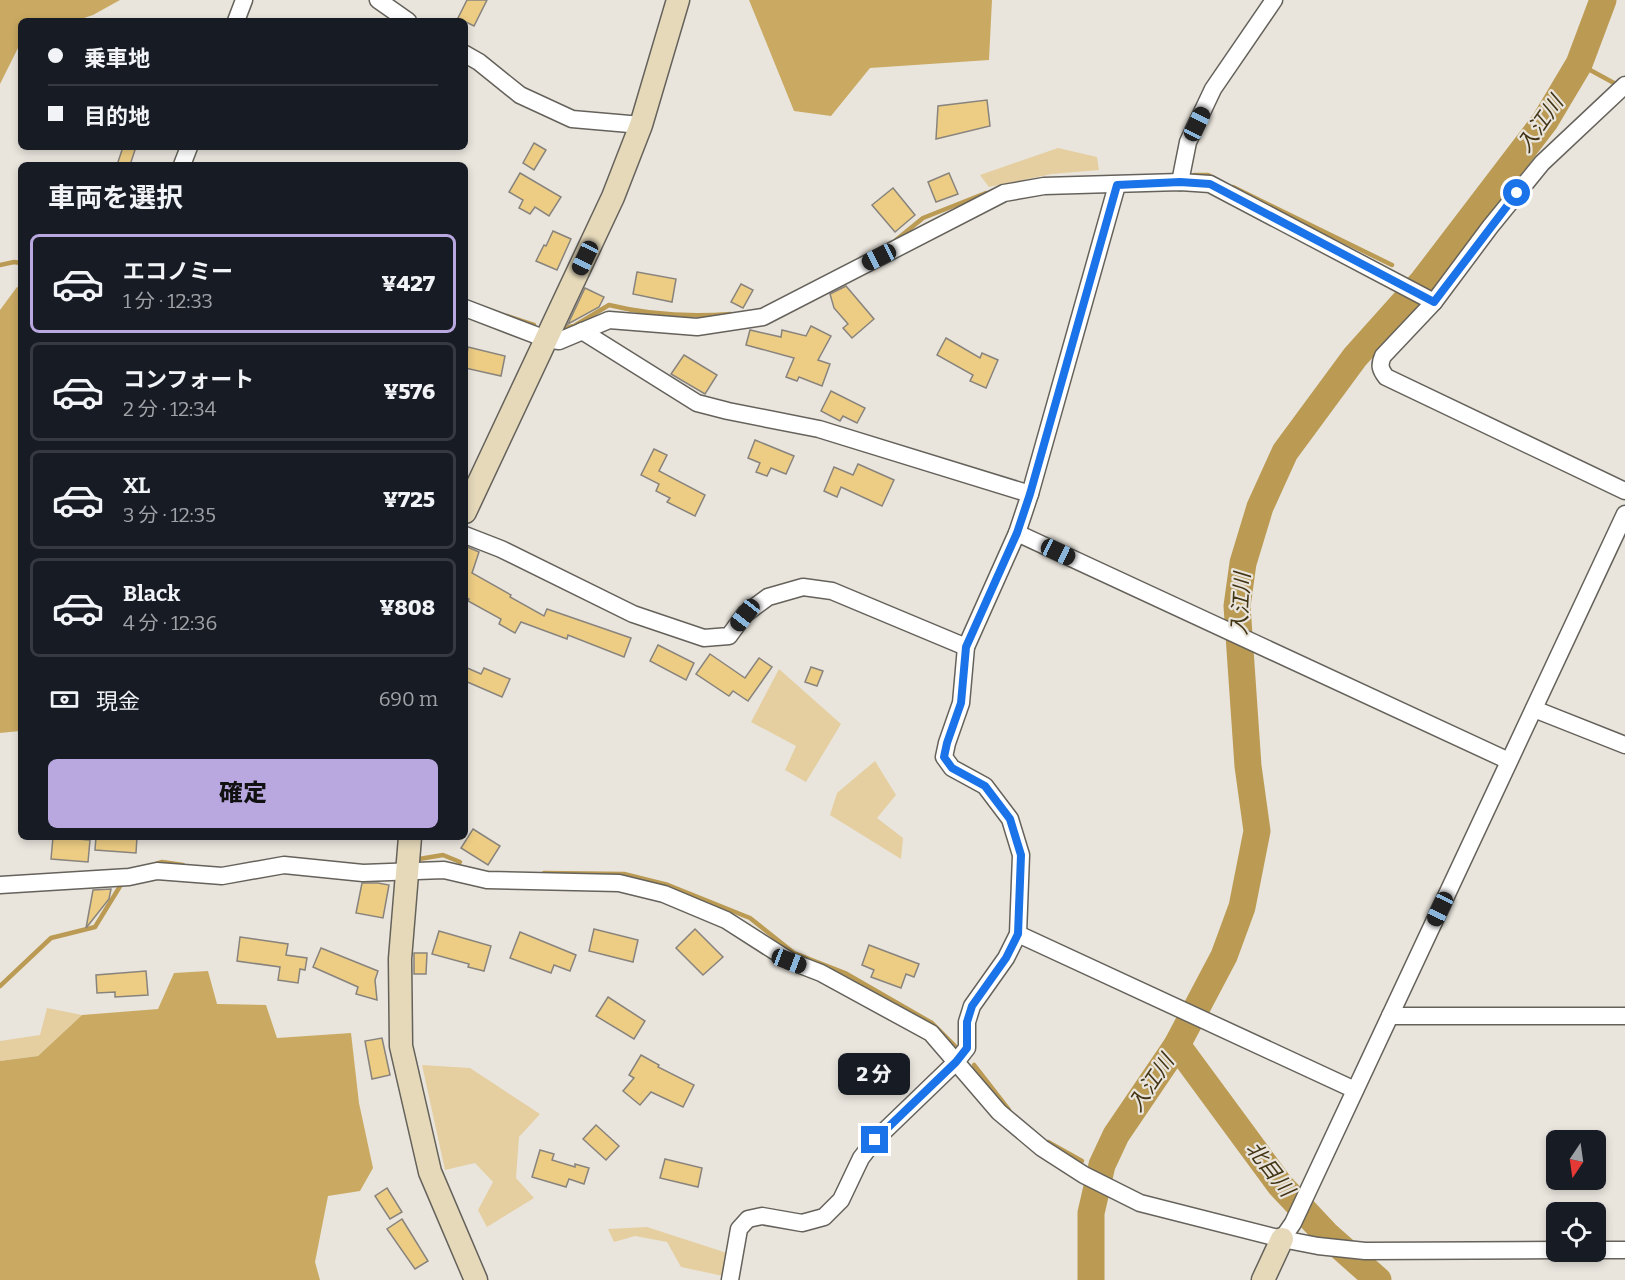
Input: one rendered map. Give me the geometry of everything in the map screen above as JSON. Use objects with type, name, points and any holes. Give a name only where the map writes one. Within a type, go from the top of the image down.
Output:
[{"type":"street","points":[[237,18],[244,0]]},
{"type":"street","points":[[378,0],[404,18]]},
{"type":"street","points":[[468,506],[614,197],[641,126],[678,0]]},
{"type":"street","points":[[1180,182],[1188,142],[1214,89],[1274,0]]},
{"type":"street","points":[[468,56],[520,95],[572,119],[641,126]]},
{"type":"street","points":[[1625,85],[1542,163],[1383,356],[1380,363],[1381,371],[1386,378],[1625,491]]},
{"type":"street","points":[[468,309],[546,339],[559,341],[609,320],[697,327],[763,317],[1004,193],[1044,186],[1180,182],[1210,184],[1430,299]]},
{"type":"street","points":[[730,1280],[738,1229],[748,1219],[762,1216],[802,1223],[824,1216],[841,1200],[861,1158],[875,1140],[956,1062],[967,1048],[967,1022],[972,1006],[1006,958],[1018,934],[1021,855],[1010,819],[985,786],[952,768],[944,757],[961,703],[966,647],[1017,533],[1030,494],[1117,185]]},
{"type":"street","points":[[582,330],[697,403],[819,429],[1030,494]]},
{"type":"street","points":[[1263,1280],[1307,1193],[1625,514]]},
{"type":"street","points":[[1017,533],[1509,761]]},
{"type":"street","points":[[468,536],[501,549],[633,614],[705,638],[729,636],[745,615],[768,597],[803,587],[832,591],[966,647]]},
{"type":"street","points":[[1534,709],[1625,745]]},
{"type":"street","points":[[410,840],[400,959],[401,1046],[430,1172],[476,1280]]},
{"type":"street","points":[[0,885],[129,877],[157,872],[222,876],[284,865],[363,873],[444,870],[487,880],[619,883],[664,894],[726,920],[789,961],[821,973],[931,1033],[999,1112],[1042,1148],[1113,1191],[1140,1203],[1288,1231],[1318,1246],[1365,1251],[1546,1250]]},
{"type":"street","points":[[1018,934],[1355,1090]]},
{"type":"street","points":[[1390,1016],[1625,1016]]},
{"type":"street","points":[[1606,1250],[1625,1250]]},
{"type":"shaded area","points":[[0,0],[120,0],[84,18],[18,18],[18,48],[0,84]]},
{"type":"shaded area","points":[[749,0],[992,0],[989,60],[870,68],[831,116],[794,111]]},
{"type":"shaded area","points":[[1058,148],[1097,157],[1099,170],[1052,174],[989,187],[980,175]]},
{"type":"shaded area","points":[[18,287],[18,731],[0,733],[0,310]]},
{"type":"shaded area","points":[[779,669],[841,724],[806,782],[785,770],[796,746],[751,722]]},
{"type":"shaded area","points":[[875,761],[896,795],[877,818],[903,838],[901,859],[830,815],[837,793]]},
{"type":"shaded area","points":[[208,971],[217,1004],[266,1005],[277,1038],[351,1033],[359,1103],[373,1168],[360,1191],[328,1196],[315,1262],[320,1280],[0,1280],[0,1061],[38,1056],[82,1015],[158,1009],[174,973]]},
{"type":"shaded area","points":[[47,1008],[82,1015],[38,1056],[0,1061],[0,1041],[40,1035]]},
{"type":"shaded area","points":[[422,1065],[470,1068],[540,1114],[519,1137],[516,1178],[534,1198],[487,1227],[478,1210],[493,1182],[475,1163],[445,1170]]},
{"type":"shaded area","points":[[647,1227],[727,1253],[723,1276],[681,1267],[667,1242],[635,1236],[614,1242],[608,1229]]},
{"type":"building","points":[[467,0],[487,0],[474,26],[468,23],[468,18],[458,18]]},
{"type":"building","points":[[987,100],[990,126],[936,139],[938,106]]},
{"type":"building","points":[[534,143],[546,150],[534,170],[523,163]]},
{"type":"building","points":[[122,150],[135,150],[131,162],[118,162]]},
{"type":"building","points":[[520,173],[561,197],[549,216],[535,207],[530,214],[519,208],[523,200],[509,192]]},
{"type":"building","points":[[949,173],[958,194],[936,202],[928,182]]},
{"type":"building","points":[[893,188],[915,215],[895,232],[872,205]]},
{"type":"building","points":[[553,231],[571,239],[557,270],[536,261]]},
{"type":"building","points":[[637,272],[676,279],[672,302],[633,294]]},
{"type":"building","points":[[741,284],[753,290],[743,308],[731,302]]},
{"type":"building","points":[[846,286],[874,319],[852,338],[843,328],[848,324],[834,308],[830,294]]},
{"type":"building","points":[[585,288],[604,297],[599,307],[568,324]]},
{"type":"building","points":[[811,326],[831,336],[818,360],[830,364],[822,386],[799,377],[797,381],[786,377],[794,358],[746,345],[750,330],[781,337],[782,330],[806,336]]},
{"type":"building","points":[[946,338],[980,358],[982,353],[998,360],[986,388],[970,381],[973,375],[937,355]]},
{"type":"building","points":[[468,347],[505,356],[501,376],[468,369]]},
{"type":"building","points":[[684,355],[717,375],[705,394],[671,374]]},
{"type":"building","points":[[831,391],[865,408],[857,423],[843,416],[840,421],[821,411]]},
{"type":"building","points":[[755,440],[794,456],[786,474],[771,468],[767,476],[756,472],[760,463],[748,458]]},
{"type":"building","points":[[654,449],[667,455],[659,471],[705,495],[695,516],[667,502],[670,498],[656,491],[659,484],[641,475]]},
{"type":"building","points":[[858,464],[894,480],[882,506],[841,487],[837,497],[824,491],[834,467],[853,475]]},
{"type":"building","points":[[468,547],[479,552],[472,573],[544,616],[547,609],[631,638],[624,657],[568,635],[567,639],[521,622],[515,633],[499,624],[501,619],[468,601]]},
{"type":"building","points":[[658,645],[694,663],[686,680],[650,661]]},
{"type":"building","points":[[710,654],[745,678],[759,658],[772,667],[748,701],[733,691],[729,696],[696,674]]},
{"type":"building","points":[[811,667],[823,671],[817,686],[805,682]]},
{"type":"building","points":[[468,668],[481,674],[484,668],[510,679],[502,697],[468,682]]},
{"type":"building","points":[[473,829],[500,846],[488,865],[461,848]]},
{"type":"building","points":[[53,840],[90,840],[88,862],[51,859]]},
{"type":"building","points":[[96,840],[137,840],[136,853],[95,850]]},
{"type":"building","points":[[362,883],[389,885],[383,918],[356,913]]},
{"type":"building","points":[[111,889],[109,899],[86,928],[93,890]]},
{"type":"building","points":[[594,929],[638,940],[633,962],[589,951]]},
{"type":"building","points":[[695,929],[723,957],[703,975],[676,948]]},
{"type":"building","points":[[439,931],[491,946],[484,971],[468,967],[469,964],[432,954]]},
{"type":"building","points":[[520,932],[576,955],[570,971],[554,965],[551,973],[510,958]]},
{"type":"building","points":[[240,937],[288,944],[286,955],[307,958],[305,970],[300,969],[298,983],[278,980],[280,967],[237,961]]},
{"type":"building","points":[[869,945],[919,964],[914,977],[906,974],[901,988],[871,977],[874,970],[862,965]]},
{"type":"building","points":[[321,948],[378,971],[375,980],[377,1000],[356,994],[358,987],[313,967]]},
{"type":"building","points":[[414,953],[427,953],[426,974],[414,974]]},
{"type":"building","points":[[146,971],[148,995],[115,997],[115,992],[97,993],[96,975]]},
{"type":"building","points":[[608,997],[645,1021],[634,1039],[596,1016]]},
{"type":"building","points":[[382,1038],[390,1075],[372,1079],[365,1041]]},
{"type":"building","points":[[641,1055],[659,1065],[658,1067],[694,1085],[683,1107],[651,1092],[640,1105],[623,1091],[634,1078],[629,1075]]},
{"type":"building","points":[[596,1125],[619,1146],[606,1160],[583,1139]]},
{"type":"building","points":[[540,1150],[554,1154],[552,1160],[575,1167],[575,1164],[589,1168],[584,1184],[569,1179],[566,1187],[532,1177]]},
{"type":"building","points":[[665,1159],[702,1168],[698,1187],[660,1178]]},
{"type":"building","points":[[387,1188],[402,1212],[390,1219],[375,1196]]},
{"type":"building","points":[[402,1219],[428,1261],[415,1269],[387,1229]]},
{"type":"waterway","name":"入江川","points":[[1091,1280],[1091,1213],[1102,1165],[1116,1135],[1177,1045],[1224,956],[1242,907],[1257,831],[1248,766],[1237,606],[1243,563],[1260,507],[1285,452],[1355,357],[1423,281],[1545,121],[1579,64],[1603,0]]},
{"type":"waterway","points":[[1579,64],[1614,83]]},
{"type":"waterway","points":[[1194,175],[1208,175],[1214,178]]},
{"type":"waterway","points":[[1233,187],[1392,265]]},
{"type":"waterway","points":[[896,240],[923,218],[986,193]]},
{"type":"waterway","points":[[0,265],[18,263]]},
{"type":"waterway","points":[[564,328],[574,326],[609,305],[670,314],[731,314]]},
{"type":"waterway","points":[[507,316],[534,325]]},
{"type":"waterway","points":[[419,859],[443,855],[460,862]]},
{"type":"waterway","points":[[156,864],[162,862],[183,865]]},
{"type":"waterway","points":[[544,873],[624,874],[668,885],[750,918],[794,953],[845,973],[932,1023],[955,1046]]},
{"type":"waterway","points":[[0,986],[51,938],[95,927],[122,883]]},
{"type":"waterway","name":"北目川","points":[[1177,1045],[1280,1185],[1326,1234],[1378,1280]]},
{"type":"waterway","points":[[974,1065],[1009,1110]]},
{"type":"waterway","points":[[1048,1142],[1082,1161]]},
{"type":"route","points":[[875,1140],[956,1062],[967,1048],[967,1022],[972,1006],[1006,958],[1018,934],[1021,855],[1010,819],[985,786],[952,768],[944,757],[961,703],[966,647],[1017,533],[1030,494],[1117,185],[1180,182],[1210,184],[1434,302],[1517,193]]}]
